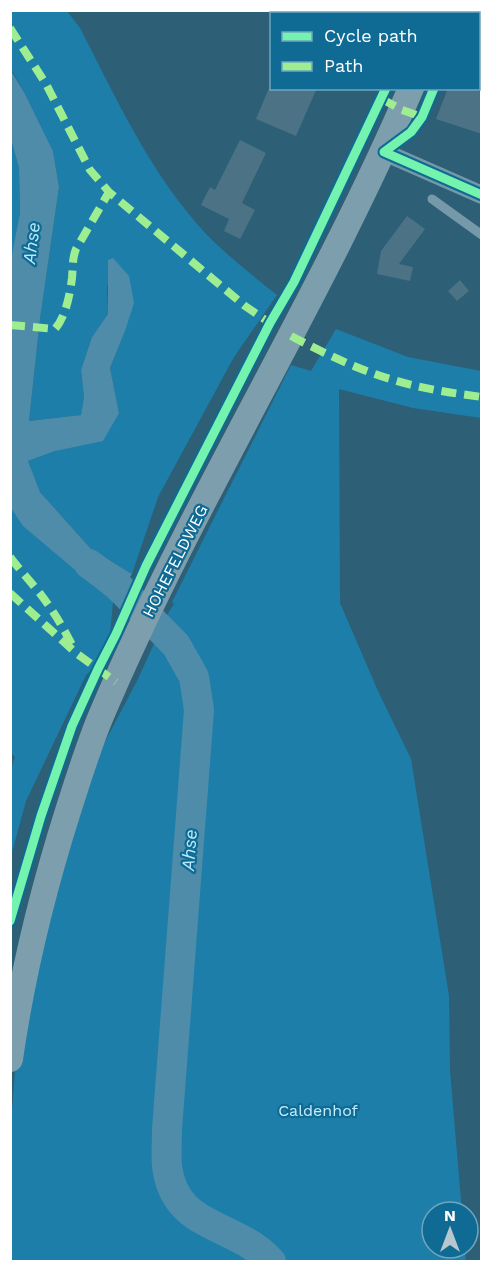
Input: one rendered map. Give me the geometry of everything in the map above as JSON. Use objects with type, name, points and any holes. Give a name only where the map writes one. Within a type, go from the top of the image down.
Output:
[{"type":"main road","name":"HOHEFELDWEG","points":[[10,1059],[32,938],[52,861],[100,719],[166,576],[330,260],[384,152],[410,90]]},
{"type":"street","points":[[384,152],[482,195]]},
{"type":"lane","points":[[432,199],[482,235]]},
{"type":"green space","points":[[10,11],[67,11],[80,28],[136,136],[187,212],[232,259],[277,295],[234,357],[158,497],[132,574],[91,549],[40,492],[28,461],[55,451],[119,413],[110,368],[125,331],[107,284],[108,314],[92,337],[81,370],[84,397],[81,415],[29,421],[40,319],[59,187],[53,151],[11,69]]},
{"type":"green space","points":[[11,139],[19,168],[20,213],[11,265]]},
{"type":"green space","name":"Caldenhof","points":[[336,329],[408,357],[481,371],[481,418],[413,408],[339,389],[340,603],[378,691],[411,759],[449,996],[450,1071],[461,1200],[420,1200],[420,1260],[466,1261],[11,1262],[10,1136],[16,1060],[49,892],[96,759],[138,679],[174,604],[172,602],[291,365],[311,371]]},
{"type":"green space","points":[[11,508],[24,526],[113,602],[108,656],[86,675],[26,801],[11,856],[10,771],[15,757],[10,752]]},
{"type":"water","points":[[10,69],[53,151],[59,187],[40,319],[29,421],[81,415],[84,397],[81,370],[92,337],[108,314],[108,260],[113,258],[129,276],[134,303],[110,368],[119,413],[103,441],[55,451],[28,461],[40,492],[91,549],[132,574],[113,602],[23,526],[11,508],[10,265],[20,213],[19,168],[11,139]]},
{"type":"building","points":[[269,88],[270,90],[316,90],[296,136],[256,119]]},
{"type":"building","points":[[447,90],[482,92],[482,134],[436,119]]},
{"type":"building","points":[[240,140],[266,153],[242,203],[255,210],[240,239],[224,231],[229,219],[201,205],[210,187],[215,190]]},
{"type":"building","points":[[407,216],[425,229],[399,264],[413,267],[410,281],[377,274],[381,251]]},
{"type":"building","points":[[460,280],[469,291],[457,301],[448,291]]},
{"type":"waterway","name":"Ahse","points":[[89,564],[116,584],[176,645],[194,677],[199,710],[167,1129],[167,1166],[171,1183],[177,1196],[195,1215],[249,1244],[271,1262]]},
{"type":"marked path","points":[[430,12],[433,10]]},
{"type":"marked path","points":[[10,28],[46,84],[90,170],[109,192],[245,306],[270,323]]},
{"type":"marked path","points":[[382,99],[402,110],[422,117]]},
{"type":"marked path","points":[[10,325],[55,329],[67,305],[76,249],[109,192]]},
{"type":"marked path","points":[[291,336],[341,361],[381,376],[427,388],[482,397]]},
{"type":"marked path","points":[[10,557],[47,603],[72,645]]},
{"type":"marked path","points":[[10,593],[76,653],[116,682]]},
{"type":"cycle path","points":[[10,921],[41,816],[72,726],[146,566],[270,323],[294,282],[385,90]]},
{"type":"cycle path","points":[[433,90],[422,117],[411,132],[384,152],[482,195]]}]
